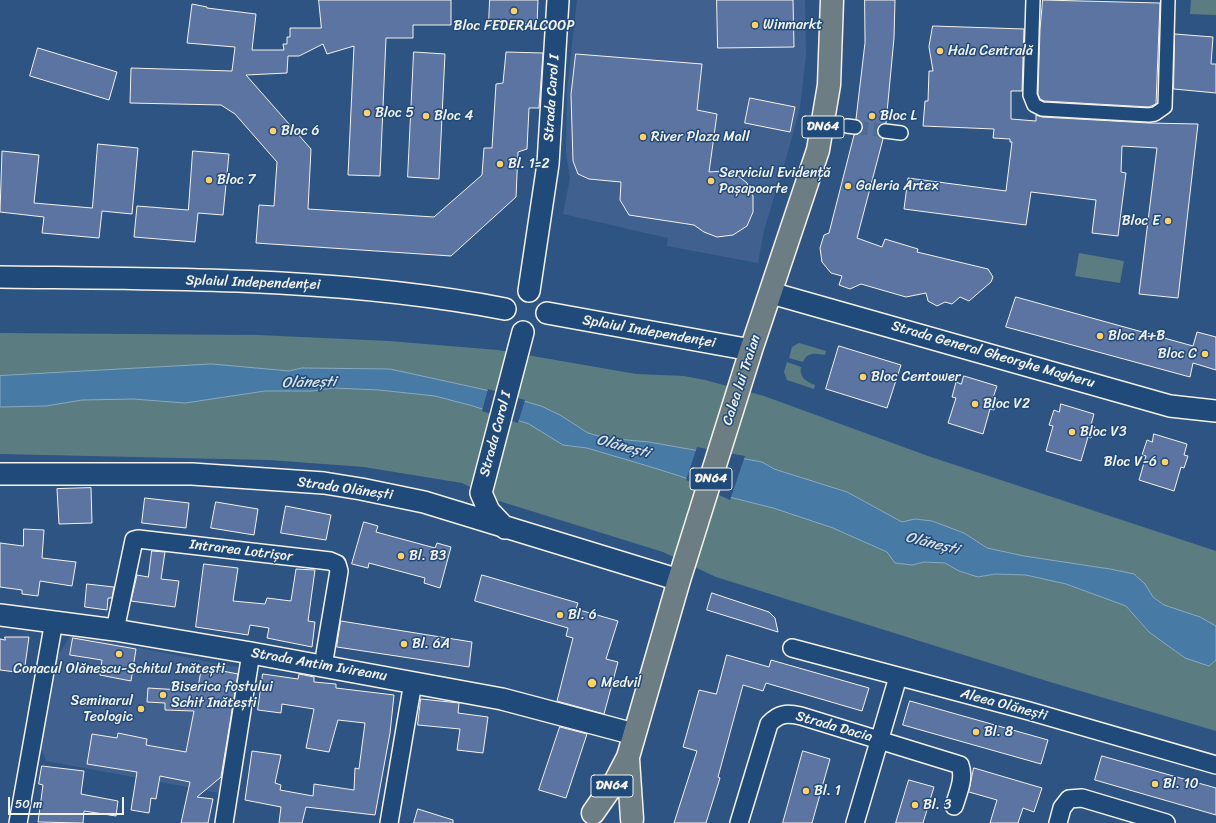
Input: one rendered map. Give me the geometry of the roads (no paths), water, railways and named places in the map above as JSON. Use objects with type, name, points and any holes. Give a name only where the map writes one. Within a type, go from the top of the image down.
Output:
[{"type":"main road","name":"Calea lui Traian","points":[[636,822],[628,766],[634,734],[679,580],[751,350],[812,168],[822,132],[831,63],[832,0]]},
{"type":"main road","name":"Calea lui Traian","points":[[590,818],[616,780],[628,766]]},
{"type":"main road","points":[[590,818],[601,809],[614,808],[626,813],[636,822]]},
{"type":"street","name":"Strada Carol I","points":[[529,291],[548,164],[558,0]]},
{"type":"street","points":[[1033,0],[1030,94],[1034,105],[1042,109],[1149,115],[1156,114],[1165,107],[1168,0]]},
{"type":"street","points":[[885,131],[901,133]]},
{"type":"street","name":"Splaiul Independenței","points":[[0,277],[228,280],[309,284],[455,299],[505,309]]},
{"type":"street","points":[[529,291],[540,296],[546,307],[547,313],[542,325],[536,330],[523,332],[517,330],[507,321],[505,309],[511,297],[516,293],[529,291]]},
{"type":"street","name":"Strada General Gheorghe Magheru","points":[[771,293],[1170,406],[1216,411]]},
{"type":"street","name":"Splaiul Independenței","points":[[547,313],[751,350]]},
{"type":"street","name":"Strada Carol I","points":[[505,528],[489,511],[481,493],[523,332]]},
{"type":"street","name":"Strada Olănești","points":[[0,474],[192,474],[324,483],[424,502],[679,580]]},
{"type":"street","points":[[424,502],[444,502],[481,493]]},
{"type":"street","name":"Intrarea Lotrișor","points":[[115,630],[134,540],[138,539],[330,561],[337,564],[339,571],[323,666]]},
{"type":"street","name":"Strada Antim Ivireanu","points":[[0,615],[115,630],[413,682],[515,702],[634,734]]},
{"type":"street","points":[[18,823],[54,621]]},
{"type":"street","name":"Aleea Olănești","points":[[792,648],[1029,712],[1216,766]]},
{"type":"street","points":[[224,823],[251,653]]},
{"type":"street","points":[[855,823],[898,677]]},
{"type":"street","points":[[389,823],[413,682]]},
{"type":"street","name":"Strada Dacia","points":[[739,823],[769,724],[777,716],[786,713],[801,716],[960,764],[963,772],[962,780],[954,806]]},
{"type":"street","points":[[1058,823],[1062,808],[1069,799],[1082,798],[1166,823]]},
{"type":"water","name":"Olănești","points":[[212,364],[289,371],[302,368],[390,369],[486,390],[541,406],[560,415],[588,433],[606,438],[649,442],[762,462],[774,469],[847,492],[902,522],[915,519],[932,521],[964,533],[987,548],[1024,556],[1134,574],[1145,584],[1153,597],[1164,605],[1200,617],[1216,626],[1216,660],[1209,666],[1185,658],[1149,632],[1126,606],[1066,584],[1026,575],[995,574],[978,577],[959,571],[945,563],[924,562],[912,565],[895,563],[887,552],[833,528],[773,508],[733,498],[683,477],[651,467],[587,448],[563,445],[529,424],[473,406],[435,396],[379,390],[333,388],[312,391],[265,391],[185,403],[133,399],[82,400],[46,406],[0,407],[0,376]]},
{"type":"tunnel","points":[[855,127],[885,131]]},
{"type":"place","name":"Bloc FEDERALCOOP","points":[[514,11]]},
{"type":"place","name":"Winmarkt","points":[[755,25]]},
{"type":"place","name":"Hala Centrală","points":[[940,51]]},
{"type":"place","name":"Bloc 5","points":[[367,113]]},
{"type":"place","name":"Bloc 4","points":[[426,116]]},
{"type":"place","name":"Bloc L","points":[[872,116]]},
{"type":"place","name":"Bloc 6","points":[[273,131]]},
{"type":"place","name":"River Plaza Mall","points":[[643,137]]},
{"type":"place","name":"Bl. 1=2","points":[[500,164]]},
{"type":"place","name":"Bloc 7","points":[[209,180]]},
{"type":"place","name":"Serviciul Evidență Pașapoarte","points":[[711,181]]},
{"type":"place","name":"Galeria Artex","points":[[848,186]]},
{"type":"place","name":"Bloc E","points":[[1168,221]]},
{"type":"place","name":"Bloc A+B","points":[[1100,336]]},
{"type":"place","name":"Bloc C","points":[[1205,354]]},
{"type":"place","name":"Bloc Centower","points":[[863,377]]},
{"type":"place","name":"Bloc V2","points":[[975,404]]},
{"type":"place","name":"Bloc V3","points":[[1072,432]]},
{"type":"place","name":"Bloc V-6","points":[[1165,462]]},
{"type":"place","name":"Bl. B3","points":[[401,556]]},
{"type":"place","name":"Bl. 6","points":[[560,615]]},
{"type":"place","name":"Bl. 6A","points":[[404,644]]},
{"type":"place","name":"Conacul Olănescu-Schitul Inătești","points":[[119,654]]},
{"type":"place","name":"Medvil","points":[[592,683]]},
{"type":"place","name":"Biserica fostului Schit Inătești","points":[[163,695]]},
{"type":"place","name":"Seminarul Teologic","points":[[141,709]]},
{"type":"place","name":"Bl. 8","points":[[976,732]]},
{"type":"place","name":"Bl. 10","points":[[1155,784]]},
{"type":"place","name":"Bl. 1","points":[[806,791]]},
{"type":"place","name":"Bl. 3","points":[[915,805]]}]
